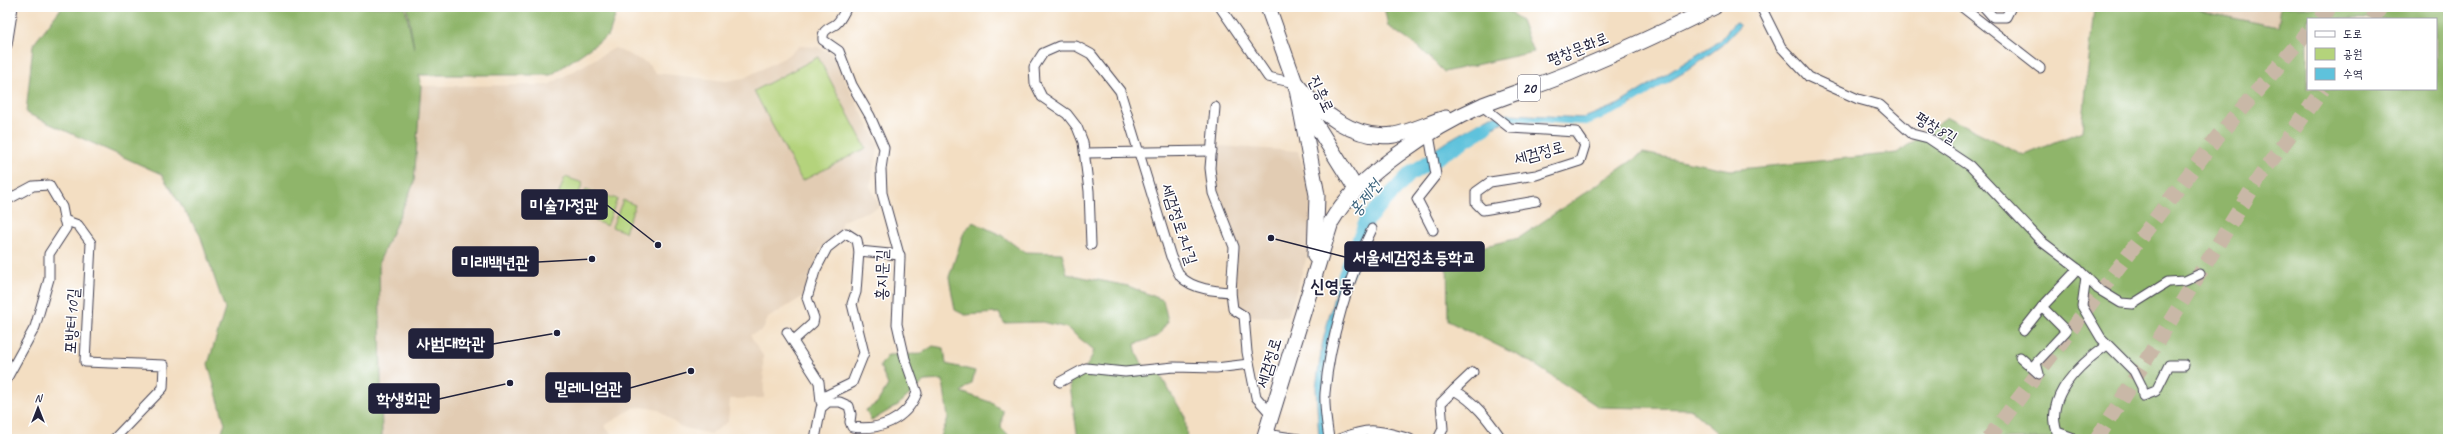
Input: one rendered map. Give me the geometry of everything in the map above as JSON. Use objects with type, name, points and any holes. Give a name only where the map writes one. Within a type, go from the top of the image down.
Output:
[{"type":"main road","name":"진흥로","points":[[1268,7],[1295,83],[1317,128],[1356,189]]},
{"type":"main road","name":"평창문화로","points":[[1356,189],[1384,166],[1429,135],[1480,107],[1642,43],[1714,7]]},
{"type":"main road","points":[[1295,83],[1318,110],[1347,127],[1366,133],[1383,136],[1395,135],[1480,107]]},
{"type":"main road","points":[[1295,83],[1317,195],[1318,216],[1312,284]]},
{"type":"main road","name":"세검정로","points":[[1265,437],[1331,222],[1339,208],[1356,189]]},
{"type":"street","points":[[7,45],[13,7]]},
{"type":"street","name":"홍지문길","points":[[821,408],[828,402],[840,402],[849,406],[851,414],[850,422],[852,427],[866,429],[890,422],[904,412],[915,399],[917,393],[903,352],[897,324],[900,255],[882,193],[881,169],[884,148],[852,85],[839,51],[823,40],[822,34],[827,28],[836,24],[847,7]]},
{"type":"street","points":[[1220,7],[1268,77],[1295,83]]},
{"type":"street","name":"평창8길","points":[[1761,7],[1780,47],[1809,77],[1858,99],[1880,105],[1912,134],[1928,138],[1970,166],[2042,241],[2078,269],[2098,289],[2121,302],[2133,304],[2168,282],[2185,281],[2200,274]]},
{"type":"street","points":[[1962,7],[2040,68]]},
{"type":"street","points":[[1984,7],[1993,17],[2006,17],[2011,7]]},
{"type":"street","name":"세검정로7나길","points":[[1091,245],[1086,153],[1077,127],[1066,114],[1042,97],[1035,83],[1034,67],[1043,53],[1058,46],[1076,46],[1091,54],[1120,91],[1141,151],[1171,257],[1181,276],[1194,284],[1214,291],[1231,292]]},
{"type":"street","points":[[1215,107],[1210,168],[1214,193],[1234,247],[1231,292],[1233,309],[1244,316],[1249,364],[1256,397],[1271,414]]},
{"type":"street","name":"세검정로","points":[[1480,107],[1495,116],[1510,128],[1576,132],[1585,145],[1580,160],[1536,175],[1490,182],[1476,192],[1476,203],[1483,210],[1536,201]]},
{"type":"street","points":[[1429,135],[1436,176],[1417,199],[1433,230]]},
{"type":"street","points":[[1086,153],[1212,151]]},
{"type":"street","points":[[7,200],[33,186],[49,185],[62,207],[66,228],[49,254],[49,279],[35,327],[7,378]]},
{"type":"street","name":"포방터10길","points":[[64,220],[78,225],[91,243],[85,362],[164,365],[163,388],[114,439]]},
{"type":"street","points":[[1328,439],[1325,395],[1331,347],[1353,276],[1372,229]]},
{"type":"street","name":"홍지문길","points":[[794,340],[813,323],[814,318],[807,298],[815,271],[826,248],[846,233],[857,240],[859,251],[856,292],[852,304],[864,353],[852,383],[821,398]]},
{"type":"street","points":[[859,251],[900,255]]},
{"type":"street","points":[[2023,331],[2042,307],[2078,269]]},
{"type":"street","points":[[2086,277],[2082,306],[2089,321],[2107,345],[2134,371],[2142,387],[2143,396],[2156,391],[2169,365],[2184,365]]},
{"type":"street","points":[[2020,357],[2039,374],[2036,364],[2066,331],[2042,307]]},
{"type":"street","points":[[787,332],[794,340],[819,382],[821,408],[815,439]]},
{"type":"street","points":[[2071,439],[2071,437],[2057,432],[2054,424],[2058,395],[2090,357],[2107,345]]},
{"type":"street","points":[[1060,382],[1086,368],[1125,372],[1174,367],[1216,368],[1249,364]]},
{"type":"street","points":[[1438,439],[1443,430],[1441,403],[1473,372]]},
{"type":"street","points":[[1454,390],[1469,399],[1482,412],[1501,438]]},
{"type":"street","points":[[1339,439],[1358,431],[1375,429],[1410,439]]},
{"type":"street","points":[[1265,437],[1299,439]]},
{"type":"shaded area","points":[[2195,7],[2281,7],[2278,27],[2213,14]]},
{"type":"shaded area","points":[[800,46],[818,47],[834,55],[848,87],[879,145],[870,186],[880,207],[842,221],[839,233],[820,249],[804,296],[768,318],[763,330],[750,335],[763,356],[764,398],[730,399],[728,422],[711,434],[680,427],[659,410],[642,407],[633,408],[604,426],[617,439],[382,439],[379,262],[414,183],[421,86],[548,85],[615,48],[647,63],[656,73],[726,81],[744,78],[784,58]]},
{"type":"shaded area","points":[[1220,146],[1298,151],[1311,194],[1310,247],[1288,317],[1244,316],[1233,309],[1234,247],[1216,199]]},
{"type":"green space","points":[[62,7],[405,7],[414,48],[407,7],[618,7],[609,35],[551,75],[419,75],[421,86],[414,183],[379,262],[382,439],[219,439],[225,424],[208,364],[225,309],[200,235],[161,174],[26,113],[33,45]]},
{"type":"green space","points":[[1384,7],[1502,7],[1521,20],[1533,52],[1444,72],[1421,49],[1388,26]]},
{"type":"green space","points":[[2094,7],[2195,7],[2213,14],[2278,27],[2281,7],[2448,7],[2448,439],[1724,439],[1690,409],[1599,407],[1529,361],[1448,321],[1447,255],[1519,238],[1643,153],[1731,170],[1897,153],[1947,117],[2024,155],[2082,131]]},
{"type":"green space","points":[[818,57],[866,148],[802,181],[754,91]]},
{"type":"green space","points":[[565,177],[583,183],[569,218],[552,212]]},
{"type":"green space","points":[[586,189],[599,194],[589,220],[576,216]]},
{"type":"green space","points":[[604,195],[617,199],[607,226],[595,221]]},
{"type":"green space","points":[[623,200],[635,205],[625,232],[612,227]]},
{"type":"green space","points":[[973,222],[1001,235],[1024,252],[1062,253],[1067,274],[1128,286],[1163,300],[1168,321],[1158,336],[1135,344],[1139,359],[1153,372],[1159,373],[1185,417],[1187,439],[1078,439],[1069,379],[1085,368],[1094,350],[1067,328],[1043,322],[1004,323],[999,313],[965,315],[955,310],[949,277],[964,232]]},
{"type":"green space","points":[[933,346],[944,348],[946,364],[975,371],[972,383],[961,392],[990,402],[1003,411],[1001,427],[1012,439],[940,439],[948,418],[943,380],[925,381],[898,405],[871,421],[866,410],[877,403],[888,385],[880,366],[888,355],[921,354]]},
{"type":"water","points":[[1735,22],[1740,26],[1722,45],[1688,70],[1623,109],[1586,124],[1509,119],[1452,147],[1393,191],[1367,220],[1347,269],[1327,346],[1326,369],[1330,439],[1319,439],[1316,388],[1322,345],[1341,268],[1361,219],[1389,187],[1421,159],[1449,140],[1491,116],[1510,114],[1584,118],[1619,104],[1719,41]]},
{"type":"waterway","points":[[1655,89],[1668,81]]},
{"type":"waterway","points":[[1635,102],[1651,92]]},
{"type":"waterway","points":[[1506,119],[1586,124],[1629,106]]},
{"type":"waterway","name":"홍제천","points":[[1345,276],[1367,220],[1410,174],[1486,127]]},
{"type":"tunnel","points":[[2321,18],[2330,7]]},
{"type":"tunnel","points":[[2373,18],[2381,7]]},
{"type":"tunnel","points":[[1988,439],[2218,136],[2307,33]]},
{"type":"tunnel","points":[[2097,439],[2259,178],[2322,90]]},
{"type":"place","name":"서울세검정초등학교","points":[[1271,238]]},
{"type":"place","name":"미술가정관","points":[[658,245]]},
{"type":"place","name":"미래백년관","points":[[592,259]]},
{"type":"place","name":"사범대학관","points":[[557,333]]},
{"type":"place","name":"밀레니엄관","points":[[691,371]]},
{"type":"place","name":"학생회관","points":[[510,383]]},
{"type":"district","name":"신영동","points":[[1332,286]]}]
